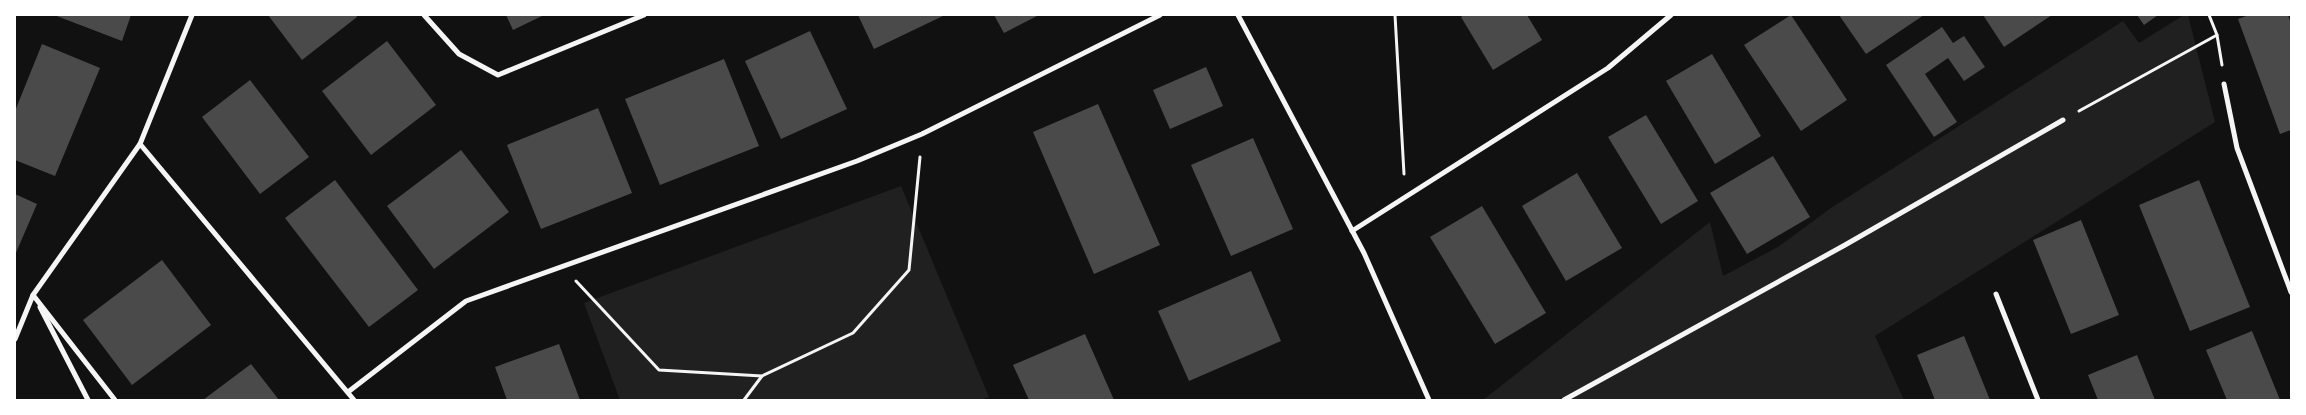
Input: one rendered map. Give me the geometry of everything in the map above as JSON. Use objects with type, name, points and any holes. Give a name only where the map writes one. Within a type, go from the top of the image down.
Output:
[{"type":"street","points":[[15,339],[33,295],[140,144],[192,15]]},
{"type":"street","points":[[424,15],[459,54],[498,75],[644,15]]},
{"type":"street","points":[[348,392],[466,301],[857,161],[922,134],[1160,15]]},
{"type":"street","points":[[1238,15],[1352,231],[1417,369],[1429,400]]},
{"type":"street","points":[[1352,231],[1608,68],[1671,15]]},
{"type":"street","points":[[2224,84],[2237,148],[2291,292]]},
{"type":"street","points":[[1564,400],[1845,245],[2063,120]]},
{"type":"street","points":[[140,144],[354,400]]},
{"type":"street","points":[[1996,294],[2038,400]]},
{"type":"street","points":[[33,295],[88,400]]},
{"type":"street","points":[[33,295],[115,400]]},
{"type":"path","points":[[1395,15],[1406,197]]},
{"type":"path","points":[[2209,15],[2217,35],[2224,84]]},
{"type":"path","points":[[2063,120],[2217,35]]},
{"type":"path","points":[[744,400],[762,376],[853,333],[910,270],[922,134]]},
{"type":"path","points":[[562,266],[659,370],[762,376]]},
{"type":"shaded area","points":[[2184,15],[2188,15],[2215,122],[1875,336],[1904,400],[1483,400],[1710,222],[1723,276],[1778,247],[1831,208],[2123,21],[2139,43]]},
{"type":"shaded area","points":[[901,186],[989,397],[981,400],[620,400],[584,303]]},
{"type":"building","points":[[54,15],[131,15],[122,41]]},
{"type":"building","points":[[268,15],[356,15],[357,17],[302,60]]},
{"type":"building","points":[[506,15],[544,15],[513,30]]},
{"type":"building","points":[[858,15],[945,15],[874,49]]},
{"type":"building","points":[[994,15],[1039,15],[1004,33]]},
{"type":"building","points":[[1464,15],[1527,15],[1542,40],[1493,70],[1461,17]]},
{"type":"building","points":[[1791,15],[1847,100],[1801,131],[1744,45]]},
{"type":"building","points":[[1839,15],[1924,15],[1866,54]]},
{"type":"building","points":[[1983,15],[2052,15],[2004,47]]},
{"type":"building","points":[[2137,15],[2158,15],[2144,25]]},
{"type":"building","points":[[2249,15],[2288,15],[2291,24],[2291,130],[2280,134],[2238,19]]},
{"type":"building","points":[[1942,27],[1953,43],[1964,36],[1985,67],[1964,81],[1948,58],[1925,74],[1957,122],[1934,137],[1886,65]]},
{"type":"building","points":[[810,31],[847,109],[781,139],[745,61]]},
{"type":"building","points":[[387,41],[436,105],[371,155],[322,91]]},
{"type":"building","points":[[42,44],[100,68],[55,176],[15,160],[15,111]]},
{"type":"building","points":[[1712,54],[1761,136],[1715,164],[1666,81]]},
{"type":"building","points":[[724,59],[759,146],[660,185],[625,99]]},
{"type":"building","points":[[1206,67],[1223,106],[1170,129],[1153,90]]},
{"type":"building","points":[[250,80],[309,157],[260,194],[202,117]]},
{"type":"building","points":[[1098,104],[1160,245],[1094,274],[1033,132]]},
{"type":"building","points":[[598,108],[632,193],[541,229],[507,145]]},
{"type":"building","points":[[1646,115],[1698,201],[1661,224],[1608,137]]},
{"type":"building","points":[[1253,138],[1293,229],[1231,256],[1191,165]]},
{"type":"building","points":[[461,150],[509,212],[434,269],[387,206]]},
{"type":"building","points":[[1773,156],[1810,217],[1747,254],[1710,193]]},
{"type":"building","points":[[1577,173],[1622,248],[1566,281],[1522,206]]},
{"type":"building","points":[[335,180],[418,290],[369,327],[285,218]]},
{"type":"building","points":[[2199,180],[2250,307],[2190,331],[2139,205]]},
{"type":"building","points":[[15,194],[37,204],[15,255]]},
{"type":"building","points":[[1482,206],[1546,313],[1495,344],[1430,237]]},
{"type":"building","points":[[2081,220],[2119,315],[2071,334],[2033,240]]},
{"type":"building","points":[[162,260],[211,325],[132,385],[83,320]]},
{"type":"building","points":[[1251,271],[1281,341],[1189,381],[1158,311]]},
{"type":"building","points":[[2252,331],[2280,400],[2227,400],[2206,350]]},
{"type":"building","points":[[1085,334],[1114,400],[1029,400],[1013,365]]},
{"type":"building","points":[[1964,336],[1990,400],[1935,400],[1917,355]]},
{"type":"building","points":[[559,344],[580,400],[507,400],[495,367]]},
{"type":"building","points":[[2137,355],[2155,400],[2098,400],[2088,375]]},
{"type":"building","points":[[251,364],[279,400],[203,400]]}]
